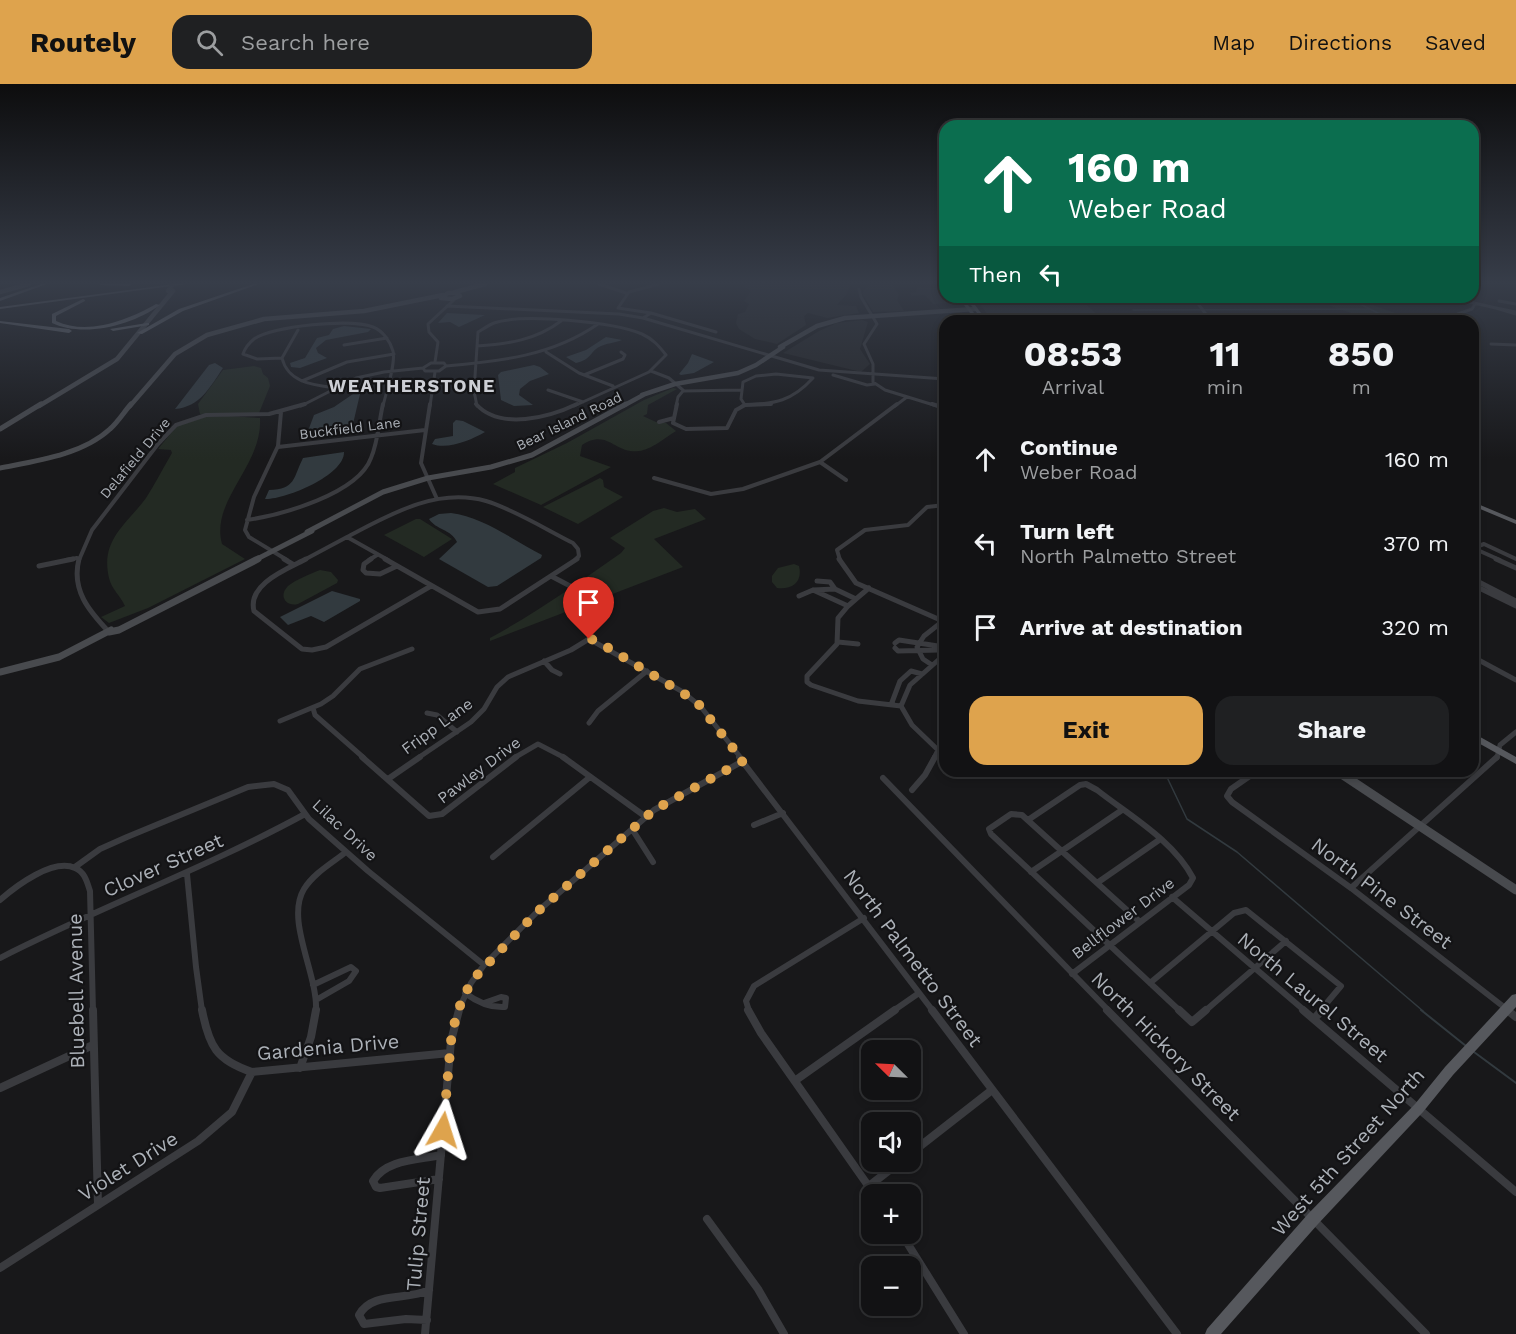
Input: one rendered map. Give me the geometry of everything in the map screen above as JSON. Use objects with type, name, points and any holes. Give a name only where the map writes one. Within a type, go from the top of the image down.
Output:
[{"type":"main road","points":[[0,424],[97,369],[126,342]]},
{"type":"main road","points":[[0,429],[14,418],[96,373],[117,359],[131,342]]},
{"type":"main road","points":[[0,468],[44,460],[94,441],[110,429],[175,354],[192,342]]},
{"type":"main road","name":"Bear Island Road","points":[[272,550],[389,491],[428,478],[491,467],[532,455],[645,394],[675,384],[741,370],[783,349],[791,342]]},
{"type":"main road","points":[[1479,507],[1516,522]]},
{"type":"main road","points":[[0,669],[37,664],[109,632],[119,630],[272,550]]},
{"type":"main road","points":[[1479,740],[1516,761]]},
{"type":"main road","points":[[1346,777],[1516,891]]},
{"type":"main road","name":"West 5th Street North","points":[[1212,1334],[1313,1218],[1419,1108],[1449,1071],[1511,1013],[1516,999]]},
{"type":"street","points":[[251,342],[243,354],[250,358],[282,358]]},
{"type":"street","points":[[291,342],[282,358],[285,371],[302,381],[336,388]]},
{"type":"street","points":[[344,345],[360,342]]},
{"type":"street","points":[[248,520],[280,515],[297,509],[354,479],[371,460],[394,354],[389,342]]},
{"type":"street","points":[[435,362],[438,342]]},
{"type":"street","points":[[477,342],[474,399],[482,410],[493,415],[520,419],[546,417],[651,371],[666,355],[663,345],[658,342]]},
{"type":"street","points":[[477,346],[504,342]]},
{"type":"street","points":[[446,366],[444,363],[435,362],[423,368],[425,371],[435,372],[446,366],[516,359],[546,352],[569,342]]},
{"type":"street","points":[[726,342],[819,370],[939,379]]},
{"type":"street","points":[[865,342],[873,364],[872,375],[875,384]]},
{"type":"street","points":[[1491,344],[1516,345]]},
{"type":"street","points":[[546,352],[584,375],[614,386]]},
{"type":"street","points":[[584,375],[623,359],[625,354],[621,352]]},
{"type":"street","points":[[302,381],[347,362],[394,354]]},
{"type":"street","name":"Delafield Drive","points":[[109,632],[96,620],[76,584],[77,558],[91,531],[176,424],[200,416],[281,412],[308,404],[362,376],[423,368]]},
{"type":"street","points":[[684,390],[680,394],[673,424],[679,428],[723,429],[729,426],[732,412],[745,405],[775,404],[813,379],[797,375],[752,375],[741,370]]},
{"type":"street","points":[[651,371],[665,376],[684,390],[741,390]]},
{"type":"street","points":[[435,372],[421,463],[437,499]]},
{"type":"street","points":[[745,405],[741,399],[741,390],[744,380],[752,375]]},
{"type":"street","points":[[833,375],[867,385],[875,384],[939,406]]},
{"type":"street","points":[[549,390],[583,402]]},
{"type":"street","points":[[654,478],[698,492],[728,493],[820,462],[907,397]]},
{"type":"street","points":[[281,412],[283,424],[278,447],[271,467],[253,500],[245,530],[249,537],[294,565]]},
{"type":"street","points":[[659,422],[674,418]]},
{"type":"street","name":"Buckfield Lane","points":[[278,447],[425,430]]},
{"type":"street","points":[[820,462],[846,480]]},
{"type":"street","points":[[347,537],[471,609],[488,612],[500,609],[575,561],[579,555],[578,549],[573,543],[488,502],[471,498],[437,499],[400,509],[347,537],[294,565],[265,582],[256,591],[252,603],[254,611],[302,649],[312,650],[326,647],[431,586]]},
{"type":"street","points":[[939,504],[927,507],[908,525],[865,530],[837,550],[838,558],[854,579],[868,588],[939,620]]},
{"type":"street","points":[[1479,546],[1484,544],[1516,559]]},
{"type":"street","points":[[1479,551],[1516,568]]},
{"type":"street","points":[[378,555],[364,564],[363,570],[366,573],[380,574],[397,566]]},
{"type":"street","points":[[39,566],[77,558]]},
{"type":"street","points":[[551,576],[572,587]]},
{"type":"street","points":[[817,581],[830,582],[835,589]]},
{"type":"street","points":[[1479,582],[1516,601]]},
{"type":"street","points":[[868,588],[838,618],[838,642],[807,676],[807,682],[826,692],[858,701],[902,706]]},
{"type":"street","points":[[1479,588],[1516,606]]},
{"type":"street","points":[[799,596],[813,590],[835,589],[856,599]]},
{"type":"street","points":[[813,590],[848,606]]},
{"type":"street","points":[[932,665],[924,660],[918,651],[919,643],[923,634],[939,625]]},
{"type":"street","name":"Fripp Lane","points":[[388,779],[478,716],[503,680],[589,639]]},
{"type":"street","name":"North Palmetto Street","points":[[589,639],[595,640],[696,701],[864,918],[1177,1334]]},
{"type":"street","points":[[899,640],[938,648],[898,651],[895,645],[899,640]]},
{"type":"street","points":[[838,642],[858,644]]},
{"type":"street","points":[[280,721],[313,708],[333,696],[360,669],[412,649]]},
{"type":"street","points":[[912,790],[925,775],[938,750],[912,725],[902,706],[910,686],[939,660]]},
{"type":"street","points":[[1479,660],[1516,680]]},
{"type":"street","points":[[544,661],[552,670],[560,674]]},
{"type":"street","points":[[589,723],[598,711],[647,671]]},
{"type":"street","points":[[891,705],[895,690],[906,675],[911,671],[922,674]]},
{"type":"street","name":"Pawley Drive","points":[[313,708],[315,715],[425,814],[433,817],[442,814],[481,782],[535,745],[549,747],[646,817]]},
{"type":"street","points":[[427,713],[437,715],[457,732]]},
{"type":"street","points":[[1479,774],[1497,758],[1500,745],[1516,732]]},
{"type":"street","name":"Tulip Street","points":[[425,1334],[450,1053],[456,1016],[465,993],[484,965],[537,912],[646,817],[666,802],[743,761]]},
{"type":"street","points":[[493,857],[590,777]]},
{"type":"street","name":"North Pine Street","points":[[1248,777],[1231,789],[1227,795],[1232,802],[1351,888],[1511,1013]]},
{"type":"street","points":[[1351,888],[1476,777]]},
{"type":"street","name":"North Hickory Street","points":[[884,778],[1072,974],[1426,1334]]},
{"type":"street","name":"Lilac Drive","points":[[75,867],[100,849],[116,842],[255,785],[274,784],[291,794],[305,814],[346,852],[484,965]]},
{"type":"street","name":"Bellflower Drive","points":[[1029,820],[1083,784],[1097,790],[1190,867],[1193,878],[1190,885],[1072,974]]},
{"type":"street","points":[[1031,872],[1122,810]]},
{"type":"street","points":[[754,825],[783,813]]},
{"type":"street","name":"Clover Street","points":[[0,958],[90,915],[187,874],[262,838],[305,814]]},
{"type":"street","points":[[1140,922],[1022,815],[1011,814],[989,830],[1192,1022],[1286,941]]},
{"type":"street","points":[[632,829],[653,862]]},
{"type":"street","points":[[1096,883],[1159,840]]},
{"type":"street","points":[[300,1068],[311,1035],[316,1000],[298,922],[298,902],[310,880],[346,852]]},
{"type":"street","points":[[0,900],[13,888],[35,875],[55,868],[75,867]]},
{"type":"street","name":"Bluebell Avenue","points":[[75,867],[84,872],[88,878],[98,1205]]},
{"type":"street","name":"Gardenia Drive","points":[[187,874],[201,1004],[216,1052],[236,1067],[252,1072],[450,1053]]},
{"type":"street","name":"North Laurel Street","points":[[1172,897],[1516,1192]]},
{"type":"street","points":[[1150,983],[1240,910],[1246,910],[1341,986],[1314,1019]]},
{"type":"street","points":[[864,918],[766,978],[754,986],[747,996],[748,1013],[868,1184]]},
{"type":"street","points":[[313,985],[351,967],[356,970],[349,981],[316,1000]]},
{"type":"street","points":[[465,993],[484,1003]]},
{"type":"street","points":[[795,1080],[919,993]]},
{"type":"street","points":[[0,1088],[93,1045]]},
{"type":"street","name":"Violet Drive","points":[[0,1268],[198,1141],[221,1123],[240,1100],[252,1072]]},
{"type":"street","points":[[921,1145],[992,1090]]},
{"type":"street","points":[[439,1179],[380,1188],[373,1181],[377,1172],[386,1167],[441,1155]]},
{"type":"street","points":[[878,1184],[891,1172]]},
{"type":"street","points":[[707,1219],[729,1252],[755,1282],[784,1334]]},
{"type":"street","points":[[908,1244],[964,1334]]},
{"type":"street","points":[[427,1320],[406,1319],[370,1325],[364,1324],[359,1315],[361,1309],[370,1302],[416,1296],[429,1290]]},
{"type":"shaded area","points":[[314,342],[323,342],[316,348],[318,353],[327,358],[300,368],[291,367],[290,363],[305,358]]},
{"type":"shaded area","points":[[598,342],[614,342],[599,347],[588,358],[576,363],[566,357],[586,350]]},
{"type":"shaded area","points":[[800,342],[862,342],[860,349],[870,364],[861,372],[783,353]]},
{"type":"shaded area","points":[[692,354],[714,362],[694,373],[679,374],[688,363]]},
{"type":"shaded area","points":[[215,363],[223,368],[204,395],[191,404],[175,409],[209,365]]},
{"type":"shaded area","points":[[534,365],[549,374],[530,381],[520,389],[519,395],[533,405],[514,406],[501,400],[498,375],[501,372]]},
{"type":"shaded area","points":[[254,366],[261,368],[270,386],[259,413],[200,414],[198,404],[223,370]]},
{"type":"shaded area","points":[[673,388],[677,389],[648,405],[647,414],[643,416],[656,422],[666,423],[676,431],[653,446],[644,450],[630,451],[605,440],[591,440],[582,445],[580,456],[611,467],[541,505],[493,484],[515,472],[515,468],[567,443],[644,400]]},
{"type":"shaded area","points":[[353,394],[360,394],[353,424],[308,431],[314,415],[334,407]]},
{"type":"shaded area","points":[[205,417],[260,418],[259,435],[254,452],[223,512],[220,528],[222,544],[245,559],[148,608],[109,623],[101,617],[125,606],[109,578],[108,553],[111,543],[146,498],[172,453],[171,450],[158,449],[177,426]]},
{"type":"shaded area","points":[[456,420],[485,432],[452,445],[432,444],[435,439],[453,436],[453,423]]},
{"type":"shaded area","points":[[344,452],[342,461],[325,477],[299,491],[265,499],[269,490],[289,485],[303,458]]},
{"type":"shaded area","points":[[600,478],[603,480],[604,487],[623,497],[578,524],[543,507]]},
{"type":"shaded area","points":[[664,508],[677,512],[695,509],[706,519],[654,539],[683,567],[490,641],[490,638],[540,608],[621,553],[625,548],[610,538],[653,511]]},
{"type":"shaded area","points":[[451,513],[475,519],[498,530],[542,555],[541,558],[497,586],[488,587],[439,559],[457,542],[451,534],[429,519],[439,514]]},
{"type":"shaded area","points":[[420,519],[452,539],[424,557],[384,535]]},
{"type":"shaded area","points":[[794,564],[799,566],[798,581],[787,588],[777,588],[772,582],[772,576],[778,568]]},
{"type":"shaded area","points":[[320,570],[331,572],[338,580],[337,583],[298,604],[290,604],[285,600],[284,593],[288,586]]},
{"type":"shaded area","points":[[332,591],[360,599],[360,601],[324,622],[311,616],[288,625],[280,617]]},
{"type":"waterway","points":[[1167,777],[1187,819],[1237,852],[1423,1011]]},
{"type":"waterway","points":[[1421,1010],[1466,1046]]},
{"type":"waterway","points":[[1474,1052],[1516,1083]]},
{"type":"district","name":"WEATHERSTONE","points":[[412,385]]},
{"type":"route","points":[[443,1130],[451,1041],[456,1016],[465,993],[484,965],[537,912],[654,810],[743,761],[696,701],[595,640],[589,639]]}]
